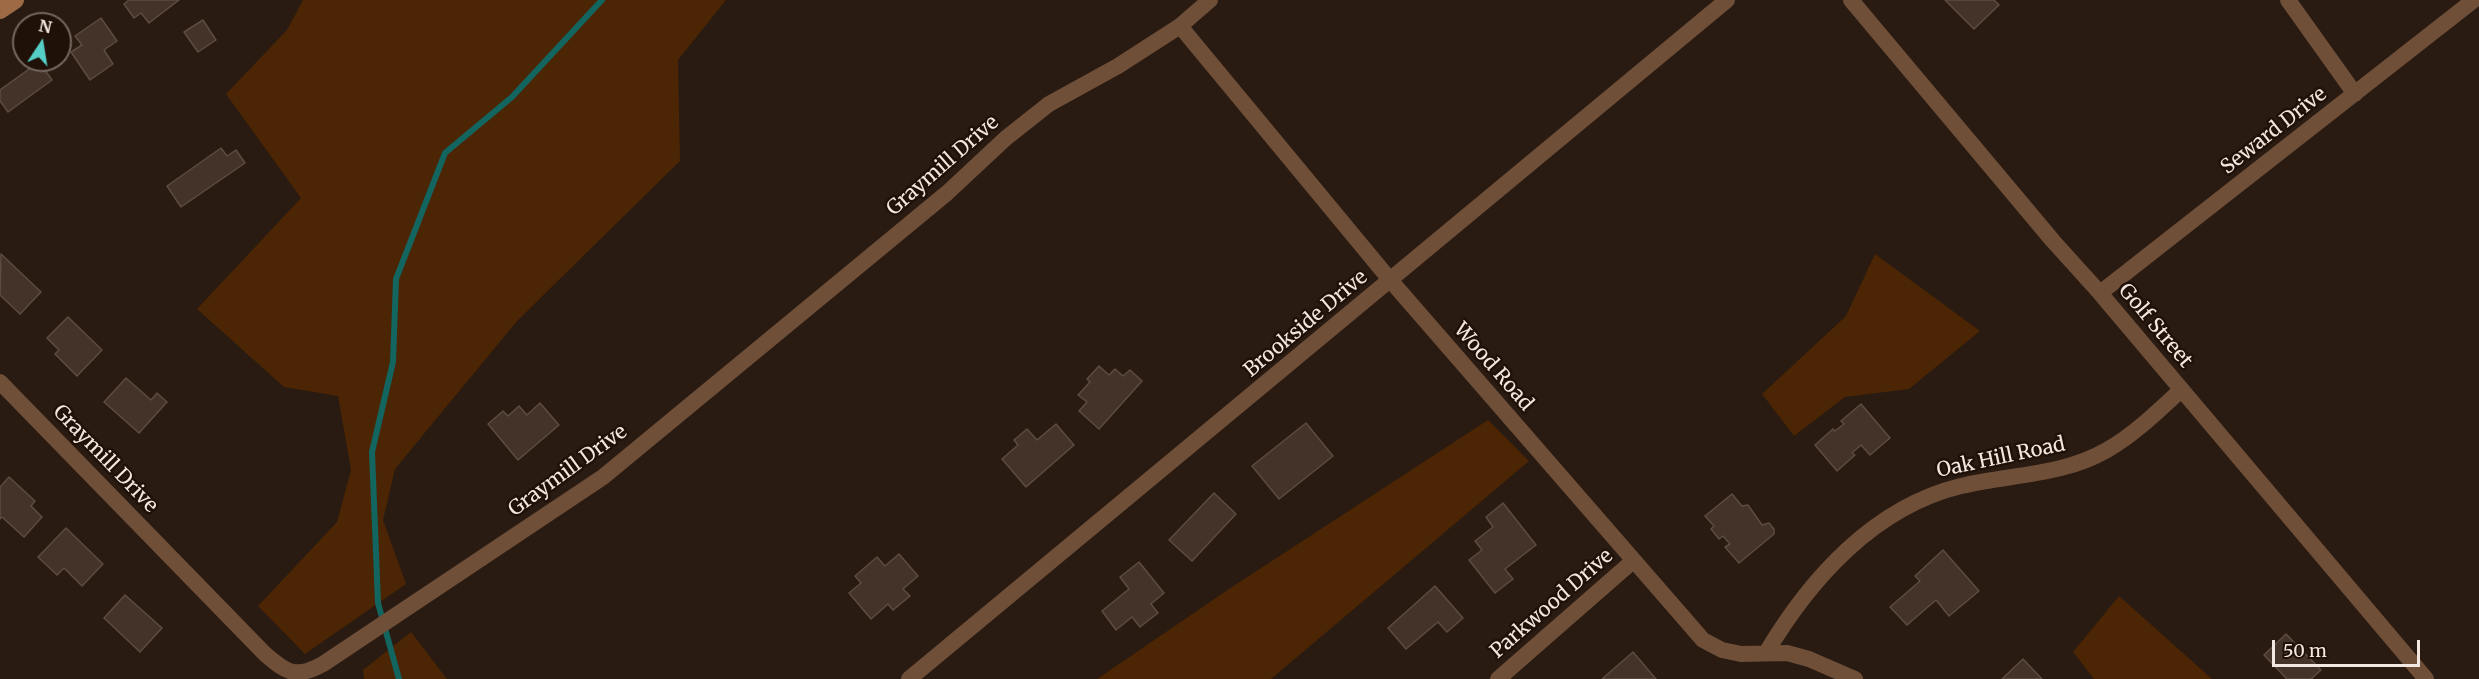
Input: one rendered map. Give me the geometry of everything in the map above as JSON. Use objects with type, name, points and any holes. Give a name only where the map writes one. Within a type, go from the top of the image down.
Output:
[{"type":"street","points":[[0,9],[15,0]]},
{"type":"street","points":[[1180,26],[1210,0]]},
{"type":"street","name":"Brookside Drive","points":[[909,679],[1727,0]]},
{"type":"street","name":"Golf Street","points":[[1851,0],[2426,679]]},
{"type":"street","points":[[2288,0],[2355,94]]},
{"type":"street","name":"Seward Drive","points":[[2100,293],[2474,0]]},
{"type":"street","name":"Wood Road","points":[[1180,26],[1391,281],[1703,640],[1722,650],[1741,654],[1787,653],[1809,659],[1855,679]]},
{"type":"street","name":"Graymill Drive","points":[[0,382],[265,654],[285,670],[302,674],[363,638],[391,617],[603,477],[947,193],[1006,138],[1049,104],[1118,66],[1180,26]]},
{"type":"street","name":"Oak Hill Road","points":[[1766,653],[1785,620],[1821,576],[1871,529],[1892,515],[1935,494],[1963,485],[2046,472],[2077,464],[2107,450],[2136,430],[2181,390]]},
{"type":"street","name":"Parkwood Drive","points":[[1498,679],[1633,561]]},
{"type":"shaded area","points":[[303,0],[726,0],[678,60],[680,161],[517,321],[395,469],[383,520],[406,584],[305,654],[258,606],[337,522],[351,470],[338,396],[284,387],[197,309],[301,198],[226,94],[287,30]]},
{"type":"shaded area","points":[[1875,254],[1980,331],[1909,389],[1845,397],[1794,436],[1762,394],[1846,316]]},
{"type":"shaded area","points":[[1488,420],[1529,461],[1271,679],[1097,679],[1232,587]]},
{"type":"shaded area","points":[[2119,596],[2212,679],[2094,679],[2073,652]]},
{"type":"shaded area","points":[[411,632],[447,679],[364,679],[363,670]]},
{"type":"building","points":[[129,0],[179,0],[149,23],[141,13],[134,18],[124,4]]},
{"type":"building","points":[[1945,0],[1994,0],[1999,5],[1974,29]]},
{"type":"building","points":[[101,18],[117,41],[104,50],[113,64],[90,80],[72,53],[82,45],[75,36]]},
{"type":"building","points":[[203,20],[216,40],[198,52],[184,32]]},
{"type":"building","points":[[25,72],[46,72],[52,80],[8,112],[0,101],[0,90]]},
{"type":"building","points":[[221,148],[227,156],[236,150],[245,163],[181,207],[167,186]]},
{"type":"building","points":[[1,254],[41,292],[20,314],[0,295]]},
{"type":"building","points":[[68,317],[102,350],[77,376],[55,354],[59,350],[47,338]]},
{"type":"building","points":[[1099,366],[1109,375],[1115,369],[1123,376],[1130,370],[1142,381],[1099,429],[1079,411],[1087,402],[1078,395],[1090,382],[1087,379]]},
{"type":"building","points":[[126,378],[151,400],[157,393],[167,402],[139,433],[104,402]]},
{"type":"building","points":[[540,403],[559,425],[518,460],[488,424],[503,411],[508,416],[519,406],[527,415]]},
{"type":"building","points":[[1861,404],[1890,438],[1870,455],[1861,445],[1852,453],[1855,455],[1837,471],[1815,445],[1833,429],[1835,431],[1844,424],[1841,421]]},
{"type":"building","points":[[1306,423],[1333,456],[1279,499],[1252,466]]},
{"type":"building","points":[[1056,424],[1074,445],[1026,487],[1002,459],[1018,445],[1014,440],[1027,429],[1037,440]]},
{"type":"building","points":[[9,477],[35,501],[31,506],[42,517],[24,537],[2,517],[0,519],[0,487]]},
{"type":"building","points":[[1214,493],[1236,514],[1192,561],[1169,540]]},
{"type":"building","points":[[1732,494],[1742,506],[1748,505],[1762,525],[1769,523],[1774,529],[1774,534],[1739,563],[1725,547],[1730,544],[1723,536],[1719,539],[1711,529],[1714,526],[1705,516]]},
{"type":"building","points":[[1503,503],[1536,545],[1505,569],[1513,579],[1495,593],[1469,560],[1482,550],[1475,541],[1493,527],[1486,517]]},
{"type":"building","points":[[66,528],[103,564],[82,586],[64,568],[57,575],[38,557]]},
{"type":"building","points":[[1943,550],[1979,591],[1949,616],[1936,600],[1907,625],[1890,607],[1920,581],[1915,576]]},
{"type":"building","points":[[899,554],[918,576],[903,589],[910,596],[893,610],[888,604],[871,619],[849,593],[861,583],[855,576],[877,557],[885,566]]},
{"type":"building","points":[[1139,562],[1164,593],[1151,604],[1158,613],[1140,627],[1132,617],[1116,630],[1102,611],[1129,589],[1120,577]]},
{"type":"building","points":[[1435,586],[1463,618],[1447,632],[1438,622],[1406,649],[1388,628]]},
{"type":"building","points":[[125,595],[162,628],[140,652],[104,618]]},
{"type":"building","points":[[2286,634],[2321,670],[2311,679],[2287,679],[2264,655]]},
{"type":"building","points":[[1633,652],[1656,679],[1602,679]]},
{"type":"building","points":[[2023,659],[2042,679],[2002,679]]},
{"type":"waterway","points":[[399,679],[378,603],[372,452],[393,362],[396,279],[445,153],[512,97],[602,0]]}]
